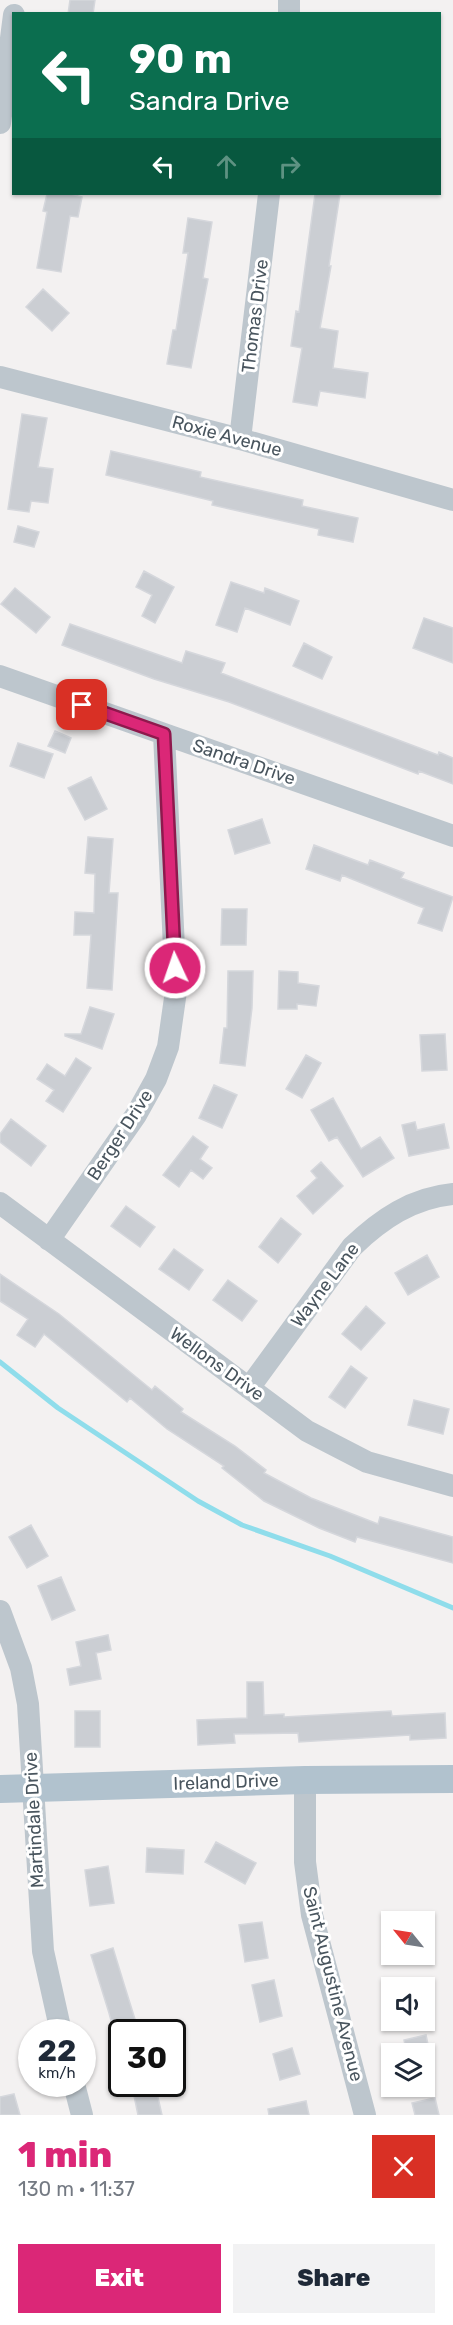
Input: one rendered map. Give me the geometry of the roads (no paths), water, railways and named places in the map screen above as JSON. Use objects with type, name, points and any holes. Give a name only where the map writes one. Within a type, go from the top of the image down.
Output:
[{"type":"main road","name":"Ireland Drive","points":[[0,1789],[304,1780],[453,1779]]},
{"type":"street","points":[[0,123],[12,30]]},
{"type":"street","name":"Thomas Drive","points":[[240,439],[269,195]]},
{"type":"street","name":"Roxie Avenue","points":[[0,377],[240,439],[453,500]]},
{"type":"street","name":"Sandra Drive","points":[[0,676],[453,836]]},
{"type":"street","name":"Berger Drive","points":[[49,1240],[136,1115],[156,1079],[168,1047],[176,991],[164,734]]},
{"type":"street","name":"Wayne Lane","points":[[249,1388],[352,1247],[371,1228],[393,1213],[417,1202],[453,1194]]},
{"type":"street","name":"Wellons Drive","points":[[0,1203],[307,1431],[340,1450],[388,1470],[453,1486]]},
{"type":"street","name":"Martindale Drive","points":[[0,1611],[21,1668],[28,1704],[43,1951],[58,2019]]},
{"type":"street","name":"Saint Augustine Avenue","points":[[304,1780],[305,1862],[312,1915],[365,2115]]},
{"type":"street","points":[[77,2097],[82,2115]]},
{"type":"waterway","points":[[0,1362],[58,1408],[198,1501],[242,1525],[330,1556],[453,1608]]}]
